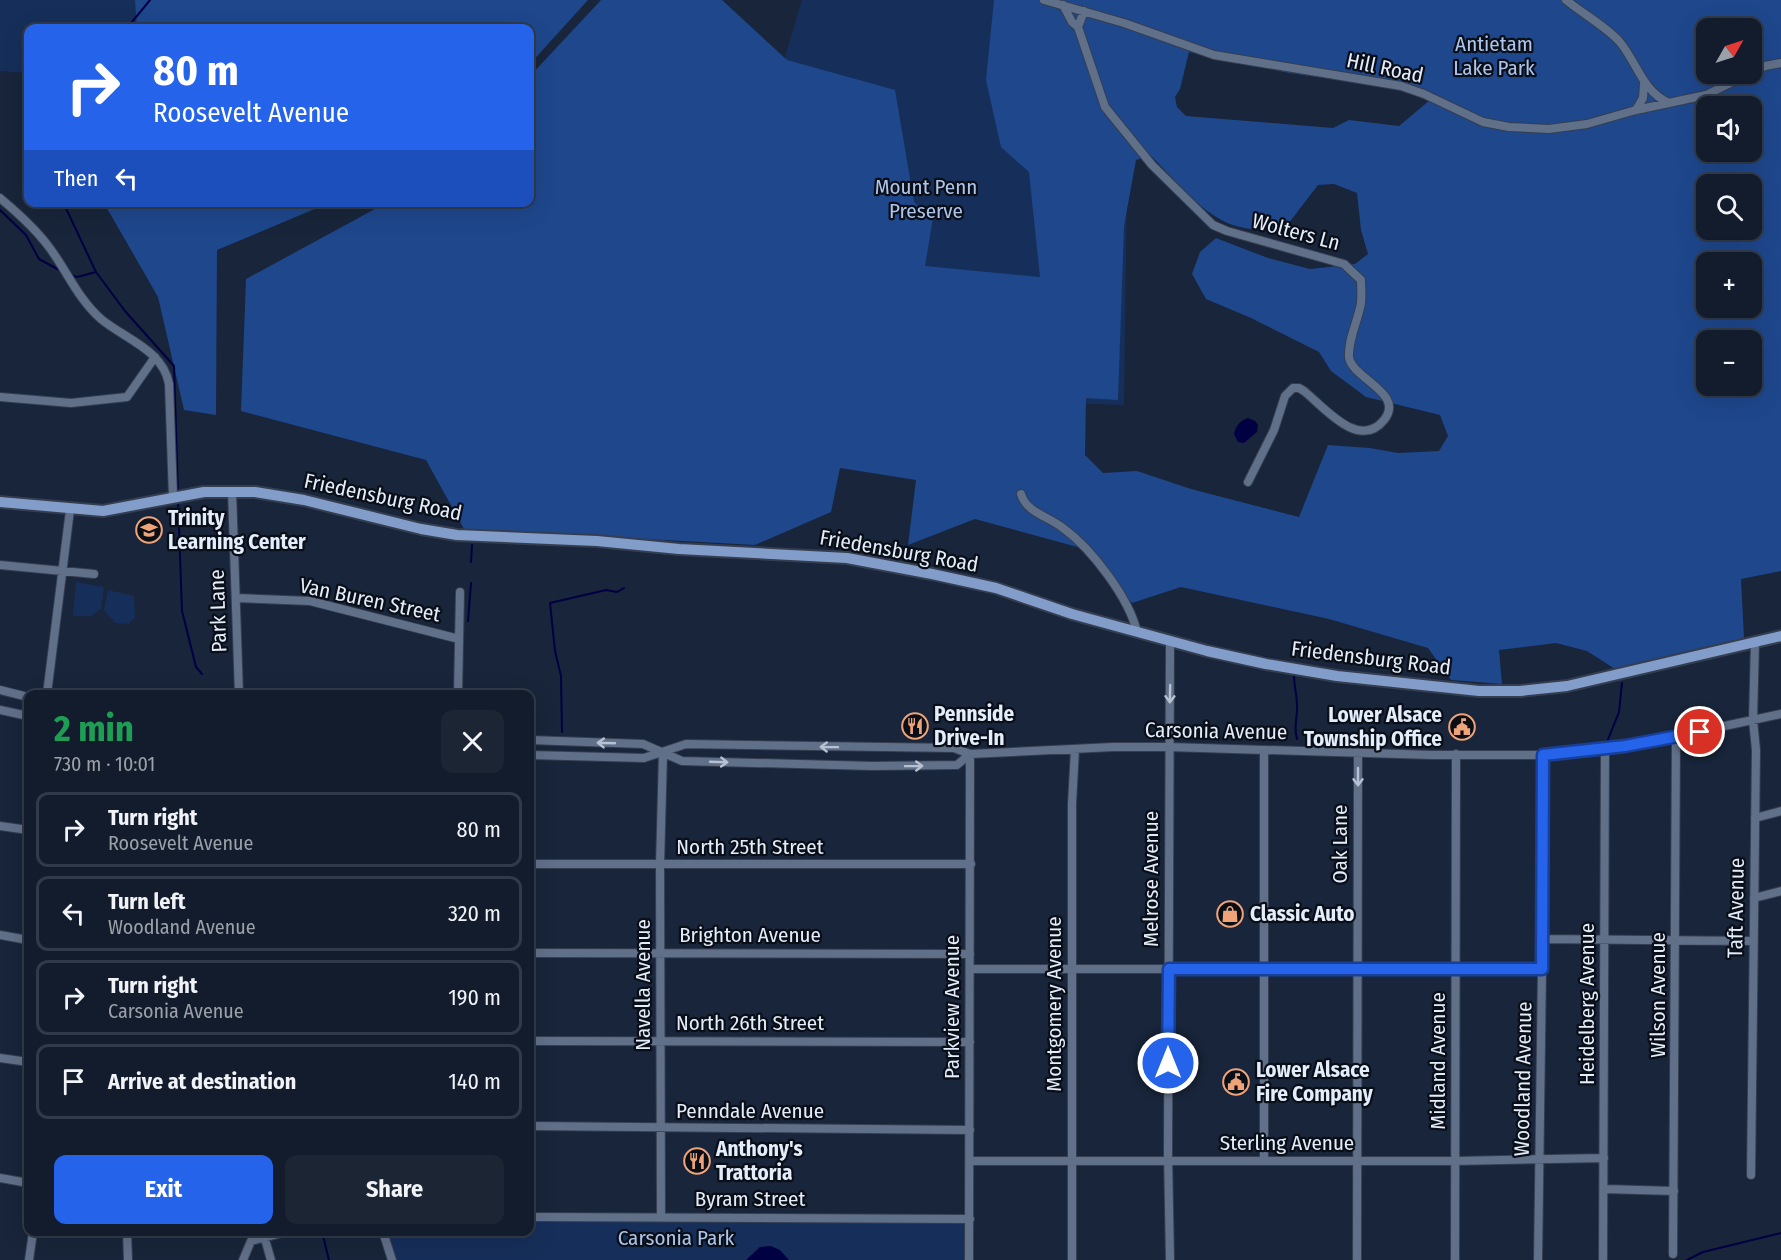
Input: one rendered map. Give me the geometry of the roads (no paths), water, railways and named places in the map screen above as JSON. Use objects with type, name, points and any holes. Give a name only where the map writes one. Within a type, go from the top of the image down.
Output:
[{"type":"main road","name":"Friedensburg Road","points":[[0,502],[70,510],[103,511],[204,492],[232,491],[276,494],[421,529],[457,535],[597,541],[711,551],[824,556],[874,563],[996,588],[1072,614],[1266,664],[1337,676],[1468,690],[1504,692],[1567,686],[1781,636]]},
{"type":"street","name":"Hill Road","points":[[1044,0],[1124,22],[1214,55],[1401,86],[1433,98],[1483,122],[1509,127],[1567,128],[1706,95],[1728,84]]},
{"type":"street","points":[[1566,0],[1613,35],[1628,53],[1644,83],[1654,95],[1671,103]]},
{"type":"street","points":[[1063,5],[1072,22],[1078,27],[1084,11]]},
{"type":"street","name":"Wolters Ln","points":[[1078,27],[1105,107],[1152,165],[1213,225],[1344,264],[1361,280],[1361,302],[1349,360],[1385,396],[1388,404],[1387,415],[1383,422],[1371,430],[1356,431],[1341,422],[1304,391],[1293,388],[1285,396],[1275,430],[1248,482]]},
{"type":"street","name":"Hill Road","points":[[1762,68],[1781,63]]},
{"type":"street","points":[[1636,110],[1643,98],[1644,83]]},
{"type":"street","points":[[0,198],[48,245],[74,287],[93,311],[155,357],[164,368],[169,384],[173,497]]},
{"type":"street","points":[[0,397],[71,403],[127,397],[155,357]]},
{"type":"street","name":"Park Lane","points":[[232,491],[239,690]]},
{"type":"street","points":[[1021,494],[1028,506],[1064,528],[1095,558],[1122,597],[1134,620],[1137,632]]},
{"type":"street","points":[[48,690],[70,510]]},
{"type":"street","points":[[0,565],[94,574]]},
{"type":"street","points":[[458,690],[460,592]]},
{"type":"street","name":"Van Buren Street","points":[[236,598],[310,601],[459,639]]},
{"type":"street","name":"Melrose Avenue","points":[[1170,641],[1168,1161],[1170,1260]]},
{"type":"street","name":"Taft Avenue","points":[[1751,1175],[1756,750],[1753,720],[1755,642]]},
{"type":"street","points":[[0,690],[24,696]]},
{"type":"street","points":[[0,710],[24,715]]},
{"type":"street","name":"Carsonia Avenue","points":[[534,755],[644,758],[686,744],[954,748],[970,754],[1169,747],[1358,753],[1543,755],[1676,737],[1781,714]]},
{"type":"street","name":"Wilson Avenue","points":[[1673,1254],[1676,737]]},
{"type":"street","name":"Carsonia Avenue","points":[[534,740],[643,744],[682,761],[872,766],[957,765],[970,754]]},
{"type":"street","name":"Heidelberg Avenue","points":[[1604,1260],[1605,748]]},
{"type":"street","name":"Montgomery Avenue","points":[[1072,1260],[1072,804],[1075,749]]},
{"type":"street","points":[[1264,750],[1264,1160]]},
{"type":"street","name":"Navella Avenue","points":[[661,1217],[660,865],[663,753]]},
{"type":"street","name":"Oak Lane","points":[[1356,1260],[1358,753]]},
{"type":"street","name":"Parkview Avenue","points":[[969,1260],[970,754]]},
{"type":"street","name":"Midland Avenue","points":[[1455,1260],[1456,754]]},
{"type":"street","name":"Woodland Avenue","points":[[1538,1260],[1543,939],[1543,755]]},
{"type":"street","points":[[1755,818],[1781,811]]},
{"type":"street","points":[[0,826],[24,829]]},
{"type":"street","name":"North 25th Street","points":[[534,864],[971,864]]},
{"type":"street","points":[[1754,898],[1781,891]]},
{"type":"street","points":[[0,935],[24,939]]},
{"type":"street","points":[[1543,939],[1753,941]]},
{"type":"street","name":"Brighton Avenue","points":[[534,953],[970,954]]},
{"type":"street","points":[[970,969],[1542,969]]},
{"type":"street","name":"North 26th Street","points":[[534,1041],[970,1042]]},
{"type":"street","points":[[0,1058],[24,1061]]},
{"type":"street","name":"Penndale Avenue","points":[[534,1126],[970,1130]]},
{"type":"street","name":"Sterling Avenue","points":[[970,1161],[1455,1161],[1604,1158]]},
{"type":"street","points":[[0,1178],[24,1181]]},
{"type":"street","points":[[1604,1189],[1674,1191]]},
{"type":"street","name":"Byram Street","points":[[534,1216],[970,1219]]},
{"type":"street","points":[[29,1260],[32,1236]]},
{"type":"street","points":[[127,1236],[128,1260]]},
{"type":"street","points":[[243,1260],[251,1241],[260,1236]]},
{"type":"street","points":[[265,1236],[271,1260]]},
{"type":"street","points":[[384,1236],[392,1260]]},
{"type":"waterway","points":[[130,24],[150,0]]},
{"type":"waterway","points":[[65,207],[96,272]]},
{"type":"waterway","points":[[0,210],[26,235],[39,259],[63,272]]},
{"type":"waterway","points":[[71,275],[77,277],[96,272],[125,311],[174,366],[178,494]]},
{"type":"waterway","points":[[178,499],[182,611],[196,667],[202,674]]},
{"type":"waterway","points":[[471,562],[472,545]]},
{"type":"waterway","points":[[468,621],[471,583]]},
{"type":"waterway","points":[[562,732],[561,676],[555,651],[550,603],[606,590],[617,592],[624,588]]},
{"type":"waterway","points":[[1263,657],[1290,662]]},
{"type":"waterway","points":[[1294,675],[1297,739]]},
{"type":"waterway","points":[[1607,742],[1619,712],[1622,683]]},
{"type":"waterway","points":[[1687,1260],[1703,1252],[1781,1233]]},
{"type":"waterway","points":[[323,1236],[329,1260]]},
{"type":"place","name":"Trinity Learning Center","points":[[149,530]]},
{"type":"place","name":"Pennside Drive-In","points":[[915,726]]},
{"type":"place","name":"Lower Alsace Township Office","points":[[1462,727]]},
{"type":"place","name":"Classic Auto","points":[[1230,914]]},
{"type":"place","name":"Lower Alsace Fire Company","points":[[1236,1082]]},
{"type":"place","name":"Anthony's Trattoria","points":[[697,1161]]},
{"type":"park label","name":"Antietam Lake Park","points":[[1494,56]]},
{"type":"park label","name":"Mount Penn Preserve","points":[[926,199]]},
{"type":"park label","name":"Carsonia Park","points":[[676,1238]]}]
